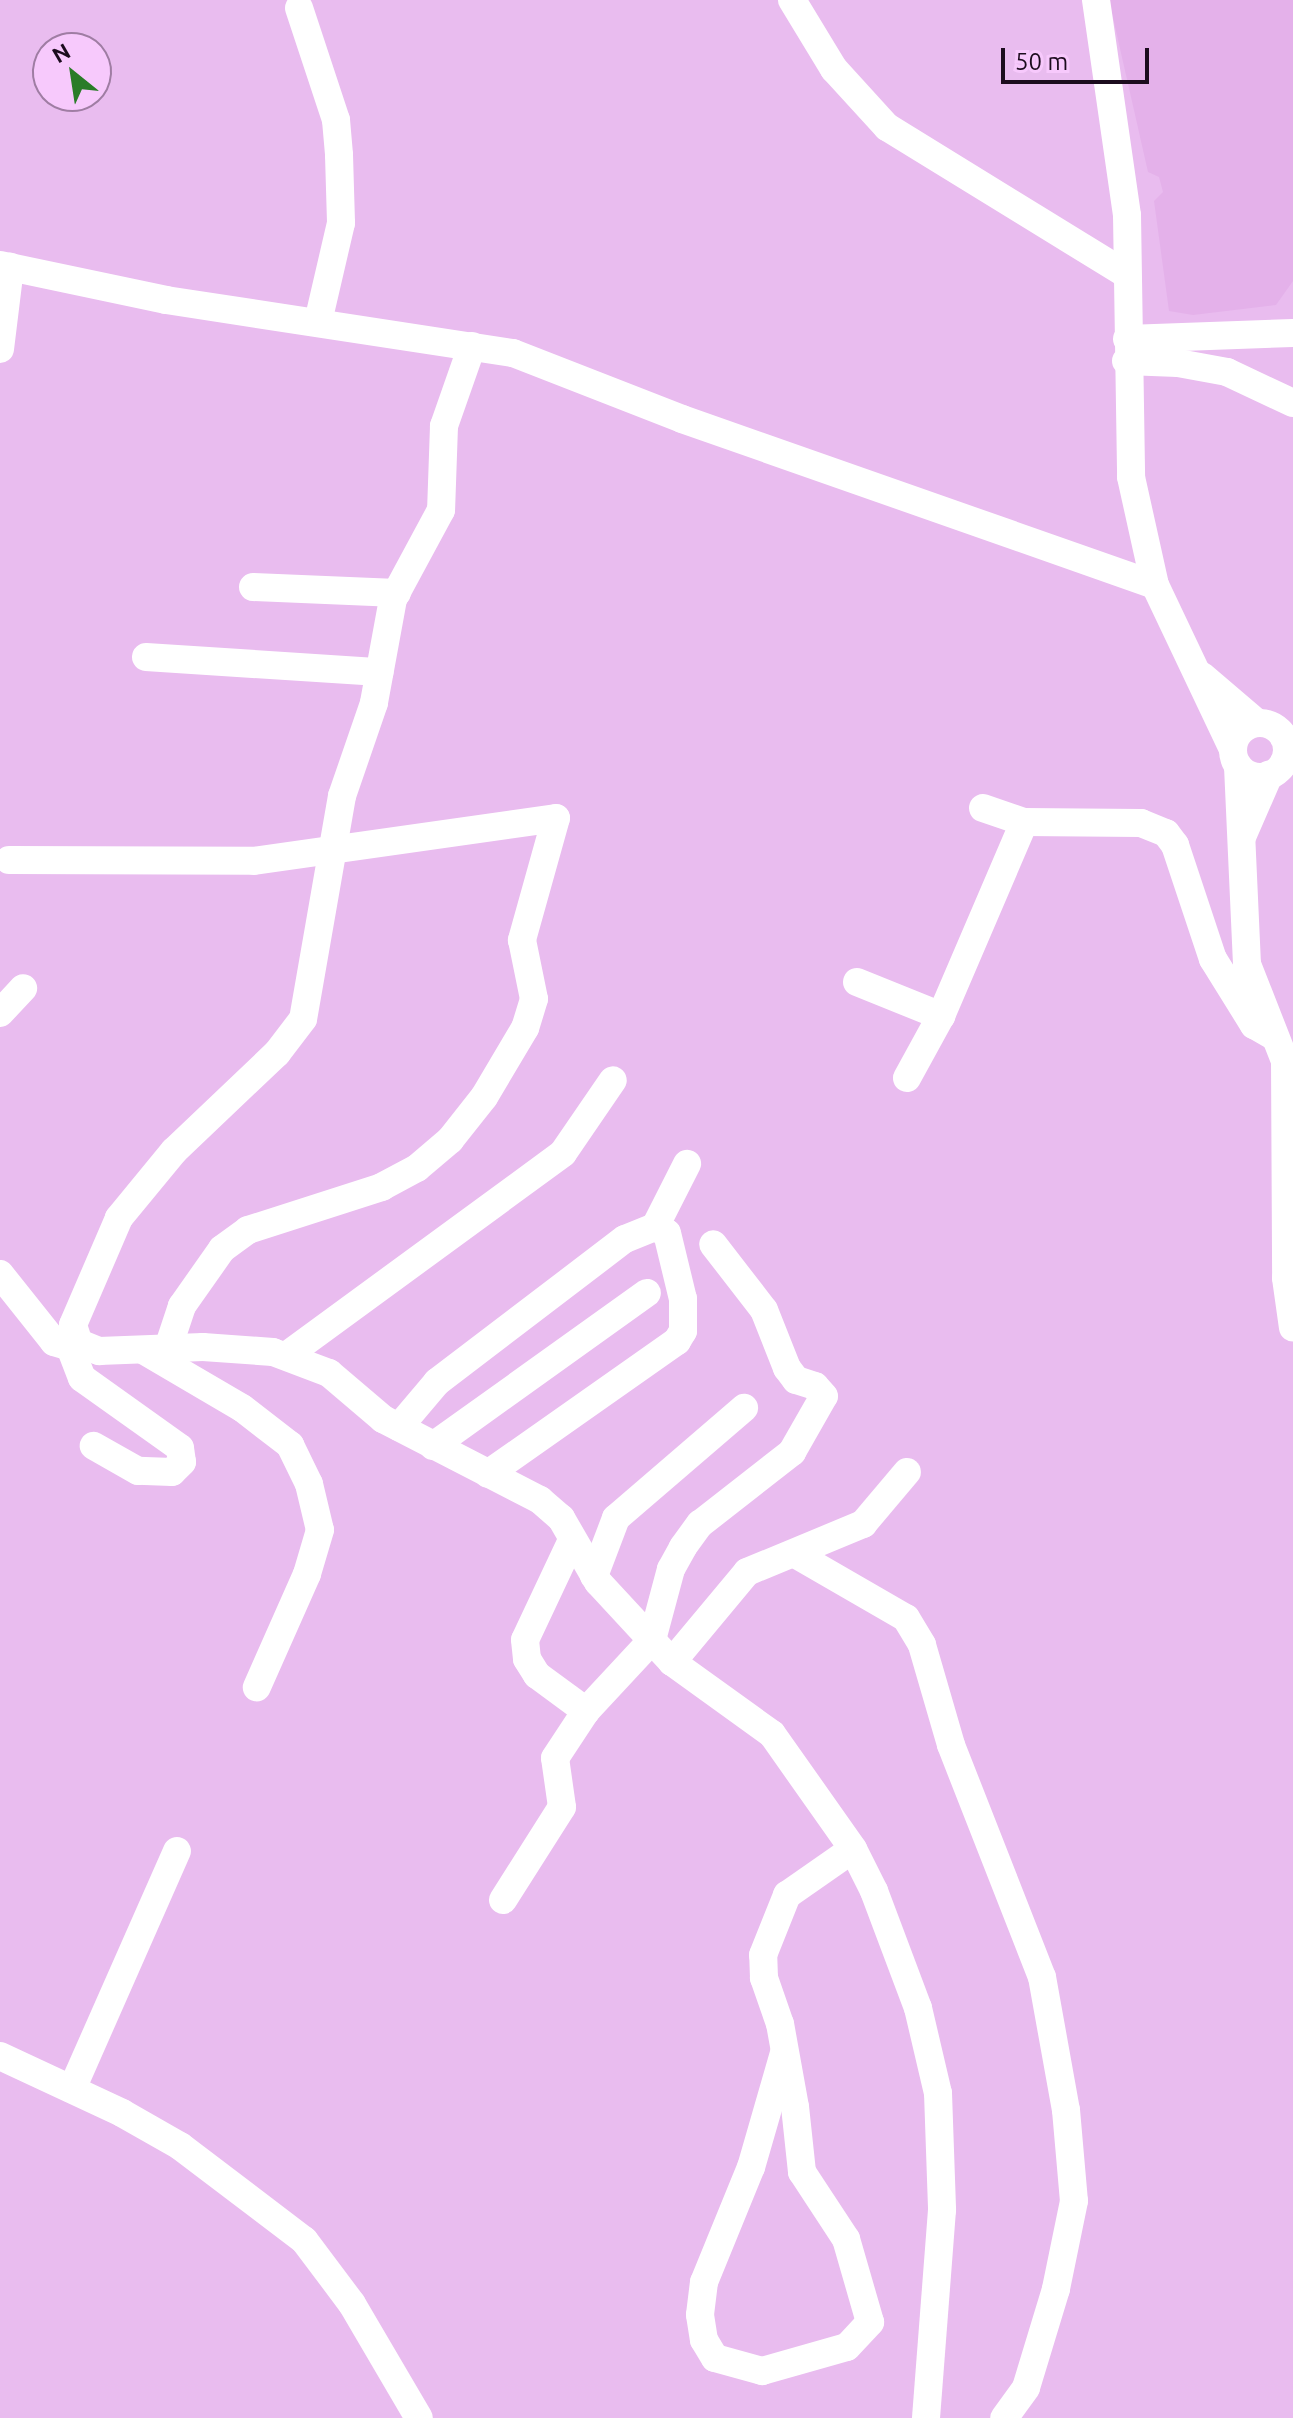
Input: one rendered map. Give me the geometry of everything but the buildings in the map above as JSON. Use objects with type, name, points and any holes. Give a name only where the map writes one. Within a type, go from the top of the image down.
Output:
[{"type":"street","points":[[792,0],[834,69],[887,127],[1124,273]]},
{"type":"street","points":[[1096,0],[1127,215],[1124,273],[1131,477],[1155,585],[1202,675],[1235,757],[1252,775],[1279,773]]},
{"type":"street","points":[[299,8],[336,120],[339,155],[341,223],[318,322]]},
{"type":"street","points":[[0,349],[3,272],[472,346],[570,372],[682,419],[1155,585]]},
{"type":"street","points":[[1126,350],[1293,333]]},
{"type":"street","points":[[94,1446],[138,1471],[172,1472],[182,1462],[180,1448],[82,1378],[73,1325],[119,1218],[174,1151],[277,1053],[303,1019],[330,847],[380,672],[397,593],[441,510],[444,426],[472,346]]},
{"type":"street","points":[[1126,350],[1227,372],[1293,403]]},
{"type":"street","points":[[253,587],[397,593]]},
{"type":"street","points":[[146,657],[380,672]]},
{"type":"street","points":[[1202,675],[1277,734],[1287,751],[1279,773],[1242,837]]},
{"type":"street","points":[[1277,734],[1240,731],[1235,757],[1247,964],[1285,1038],[1288,1117],[1286,1278],[1293,1328]]},
{"type":"street","points":[[983,808],[1024,822],[1141,823],[1166,833],[1175,845],[1213,959],[1254,1025],[1285,1038]]},
{"type":"street","points":[[9,860],[254,861],[330,847],[556,818],[522,940],[534,999],[525,1028],[484,1097],[450,1140],[417,1168],[382,1187],[296,1212],[248,1230],[231,1243],[182,1306],[156,1349]]},
{"type":"street","points":[[907,1078],[941,1016],[1024,822]]},
{"type":"street","points":[[857,982],[941,1016]]},
{"type":"street","points":[[0,1013],[23,988]]},
{"type":"street","points":[[286,1356],[563,1153],[613,1080]]},
{"type":"street","points":[[399,1427],[437,1382],[625,1239],[655,1227],[687,1164]]},
{"type":"street","points":[[488,1474],[677,1341],[683,1331],[683,1299],[667,1233],[655,1227]]},
{"type":"street","points":[[503,1900],[562,1807],[555,1758],[586,1711],[652,1640],[671,1569],[683,1547],[700,1524],[792,1452],[824,1396],[815,1386],[796,1380],[787,1368],[764,1310],[713,1244]]},
{"type":"street","points":[[0,1274],[54,1342],[99,1351],[156,1349],[286,1356],[329,1373],[399,1427],[540,1500],[561,1518],[594,1576],[672,1662],[772,1734],[853,1849],[918,2008],[938,2093],[942,2210],[926,2418]]},
{"type":"street","points":[[433,1446],[647,1293]]},
{"type":"street","points":[[156,1349],[290,1445],[309,1484],[320,1530],[307,1574],[257,1687]]},
{"type":"street","points":[[594,1576],[616,1518],[744,1408]]},
{"type":"street","points":[[672,1662],[733,1585],[764,1562],[795,1554],[863,1524],[907,1472]]},
{"type":"street","points":[[572,1540],[525,1640],[527,1659],[537,1675],[586,1711]]},
{"type":"street","points":[[795,1554],[906,1618],[922,1645],[951,1745],[1042,1977],[1066,2110],[1074,2201],[1056,2289],[1026,2388],[1004,2418]]},
{"type":"street","points":[[784,2053],[751,2167],[704,2282],[700,2315],[704,2340],[715,2358],[762,2371],[847,2347],[870,2322],[846,2239],[802,2172],[784,2053],[763,1955],[787,1895],[853,1849]]},
{"type":"street","points":[[72,2089],[177,1851]]},
{"type":"street","points":[[0,2056],[72,2089],[180,2146],[304,2240],[352,2304],[419,2418]]},
{"type":"shaded area","points":[[1109,0],[1293,0],[1293,281],[1276,305],[1193,315],[1169,311],[1154,201],[1163,192],[1159,177],[1148,172]]}]
